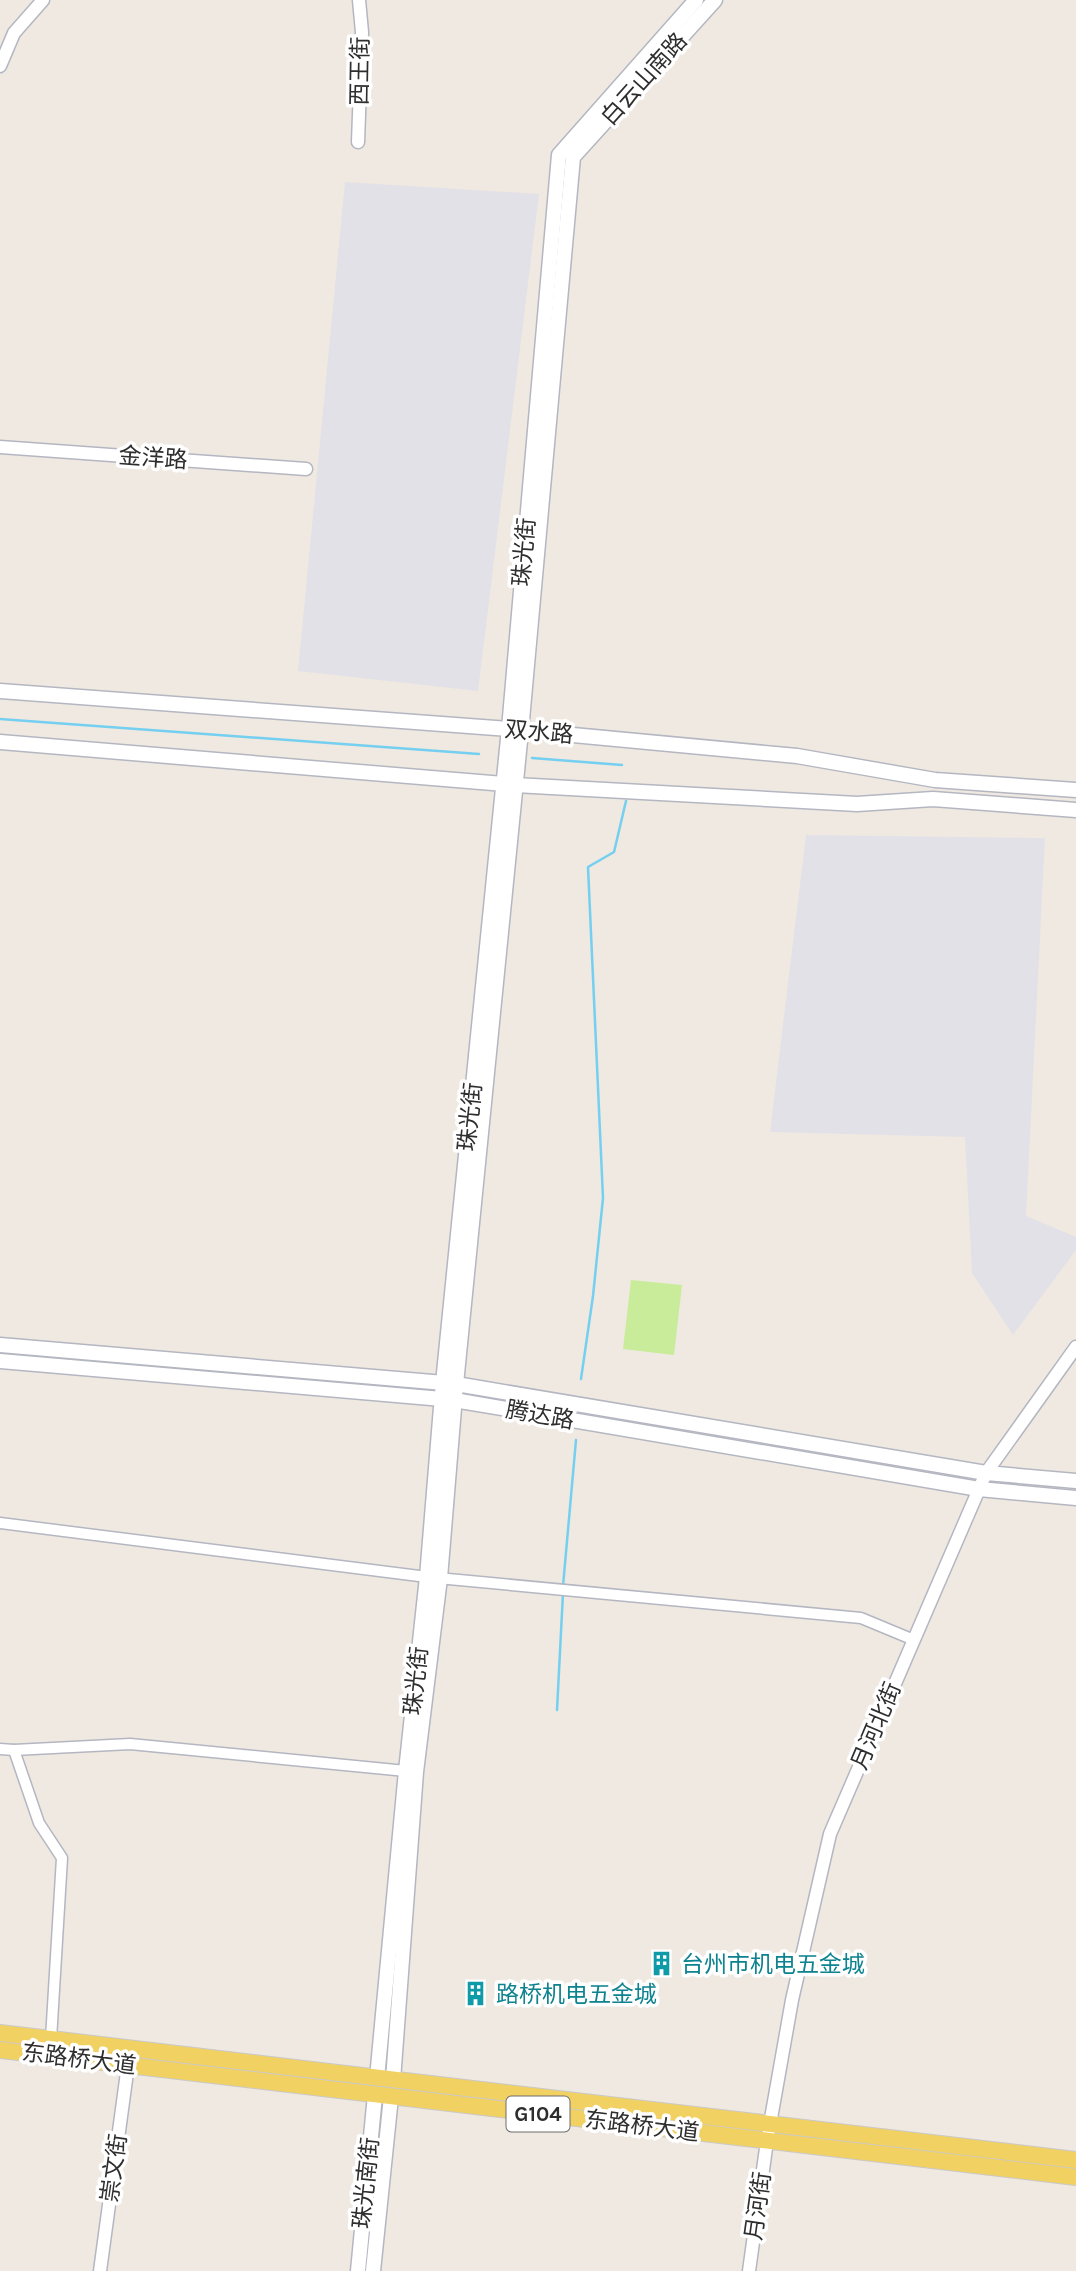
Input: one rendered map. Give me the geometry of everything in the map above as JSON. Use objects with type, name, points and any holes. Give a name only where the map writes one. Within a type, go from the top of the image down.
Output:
[{"type":"main road","name":"白云山南路","points":[[566,156],[695,0]]},
{"type":"main road","name":"白云山南路","points":[[566,156],[715,0]]},
{"type":"main road","name":"珠光街","points":[[385,2079],[416,1772],[449,1384],[515,730],[566,156]]},
{"type":"main road","name":"双水路","points":[[0,691],[515,730],[797,756],[935,780],[1076,790]]},
{"type":"main road","points":[[0,741],[509,784],[857,804],[933,799],[1076,810]]},
{"type":"main road","name":"腾达路","points":[[0,1345],[449,1384],[986,1473],[1076,1480]]},
{"type":"main road","name":"腾达路","points":[[0,1361],[448,1400],[979,1489],[1076,1498]]},
{"type":"main road","name":"珠光街","points":[[385,2079],[405,1771],[433,1577]]},
{"type":"main road","name":"东路桥大道","points":[[0,2033],[1076,2160]]},
{"type":"main road","name":"东路桥大道","points":[[0,2050],[1076,2177]]},
{"type":"main road","name":"珠光南街","points":[[358,2271],[383,2096]]},
{"type":"main road","name":"珠光南街","points":[[373,2271],[383,2096]]},
{"type":"street","points":[[0,66],[14,33],[43,0]]},
{"type":"street","name":"西王街","points":[[358,142],[362,33],[359,0]]},
{"type":"street","name":"金洋路","points":[[0,447],[306,469]]},
{"type":"street","name":"月河北街","points":[[767,2141],[792,2000],[830,1834],[986,1473],[1076,1347]]},
{"type":"street","points":[[0,1523],[433,1577],[861,1618],[914,1640]]},
{"type":"street","points":[[0,1749],[130,1744],[405,1771]]},
{"type":"street","points":[[14,1750],[38,1823],[62,1858],[51,2039]]},
{"type":"street","name":"崇文街","points":[[100,2271],[128,2065]]},
{"type":"street","name":"月河街","points":[[749,2271],[767,2141]]},
{"type":"shaded area","points":[[345,182],[539,194],[478,691],[298,671]]},
{"type":"shaded area","points":[[806,835],[1045,838],[1026,1216],[1076,1237],[1076,1250],[1013,1335],[972,1273],[965,1137],[770,1132]]},
{"type":"green space","points":[[631,1280],[682,1285],[674,1355],[623,1349]]},
{"type":"waterway","points":[[0,719],[479,754]]},
{"type":"waterway","points":[[532,758],[622,765]]},
{"type":"waterway","points":[[581,1379],[603,1198],[588,867],[614,852],[626,801]]},
{"type":"waterway","points":[[563,1586],[576,1440]]},
{"type":"waterway","points":[[557,1710],[563,1593]]},
{"type":"place","name":"台州市机电五金城","points":[[661,1964]]},
{"type":"place","name":"路桥机电五金城","points":[[476,1994]]}]
